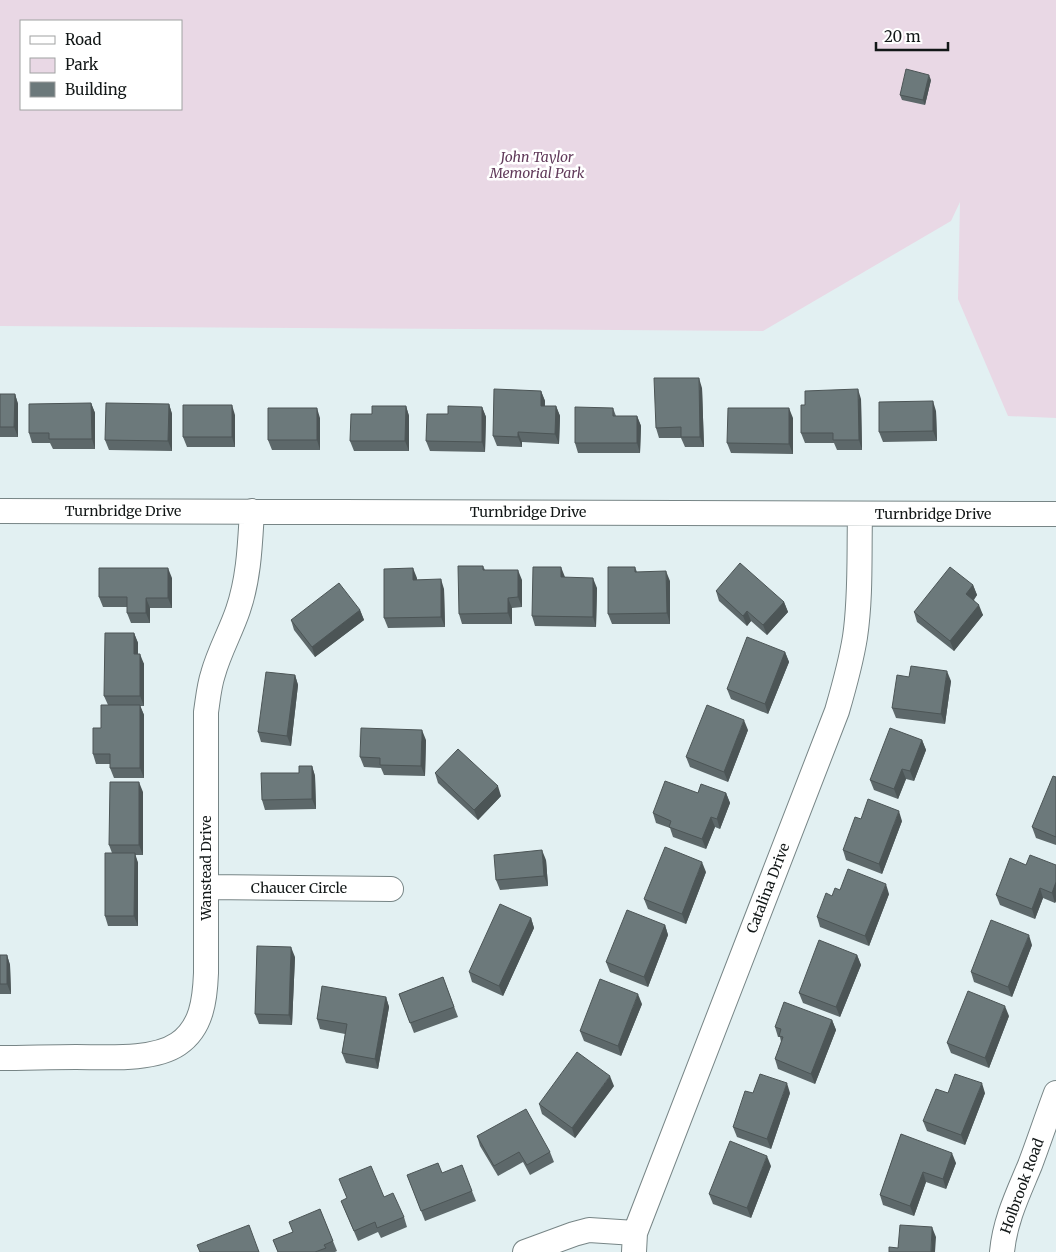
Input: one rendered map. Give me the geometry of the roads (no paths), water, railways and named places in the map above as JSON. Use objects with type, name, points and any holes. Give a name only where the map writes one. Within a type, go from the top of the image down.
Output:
[{"type":"street","name":"Turnbridge Drive","points":[[0,511],[860,515],[1056,514]]},
{"type":"street","name":"Wanstead Drive","points":[[0,1058],[132,1057],[164,1051],[178,1044],[191,1031],[200,1015],[205,996],[206,712],[208,691],[244,590],[252,511]]},
{"type":"street","name":"Catalina Drive","points":[[635,1243],[837,711],[855,637],[859,592],[860,515]]},
{"type":"street","name":"Chaucer Circle","points":[[206,888],[391,889]]},
{"type":"street","name":"Holbrook Road","points":[[1002,1252],[1003,1238],[1013,1205],[1056,1093]]},
{"type":"street","points":[[525,1252],[589,1230],[635,1243]]},
{"type":"park label","name":"John Taylor Memorial Park","points":[[537,166]]}]
